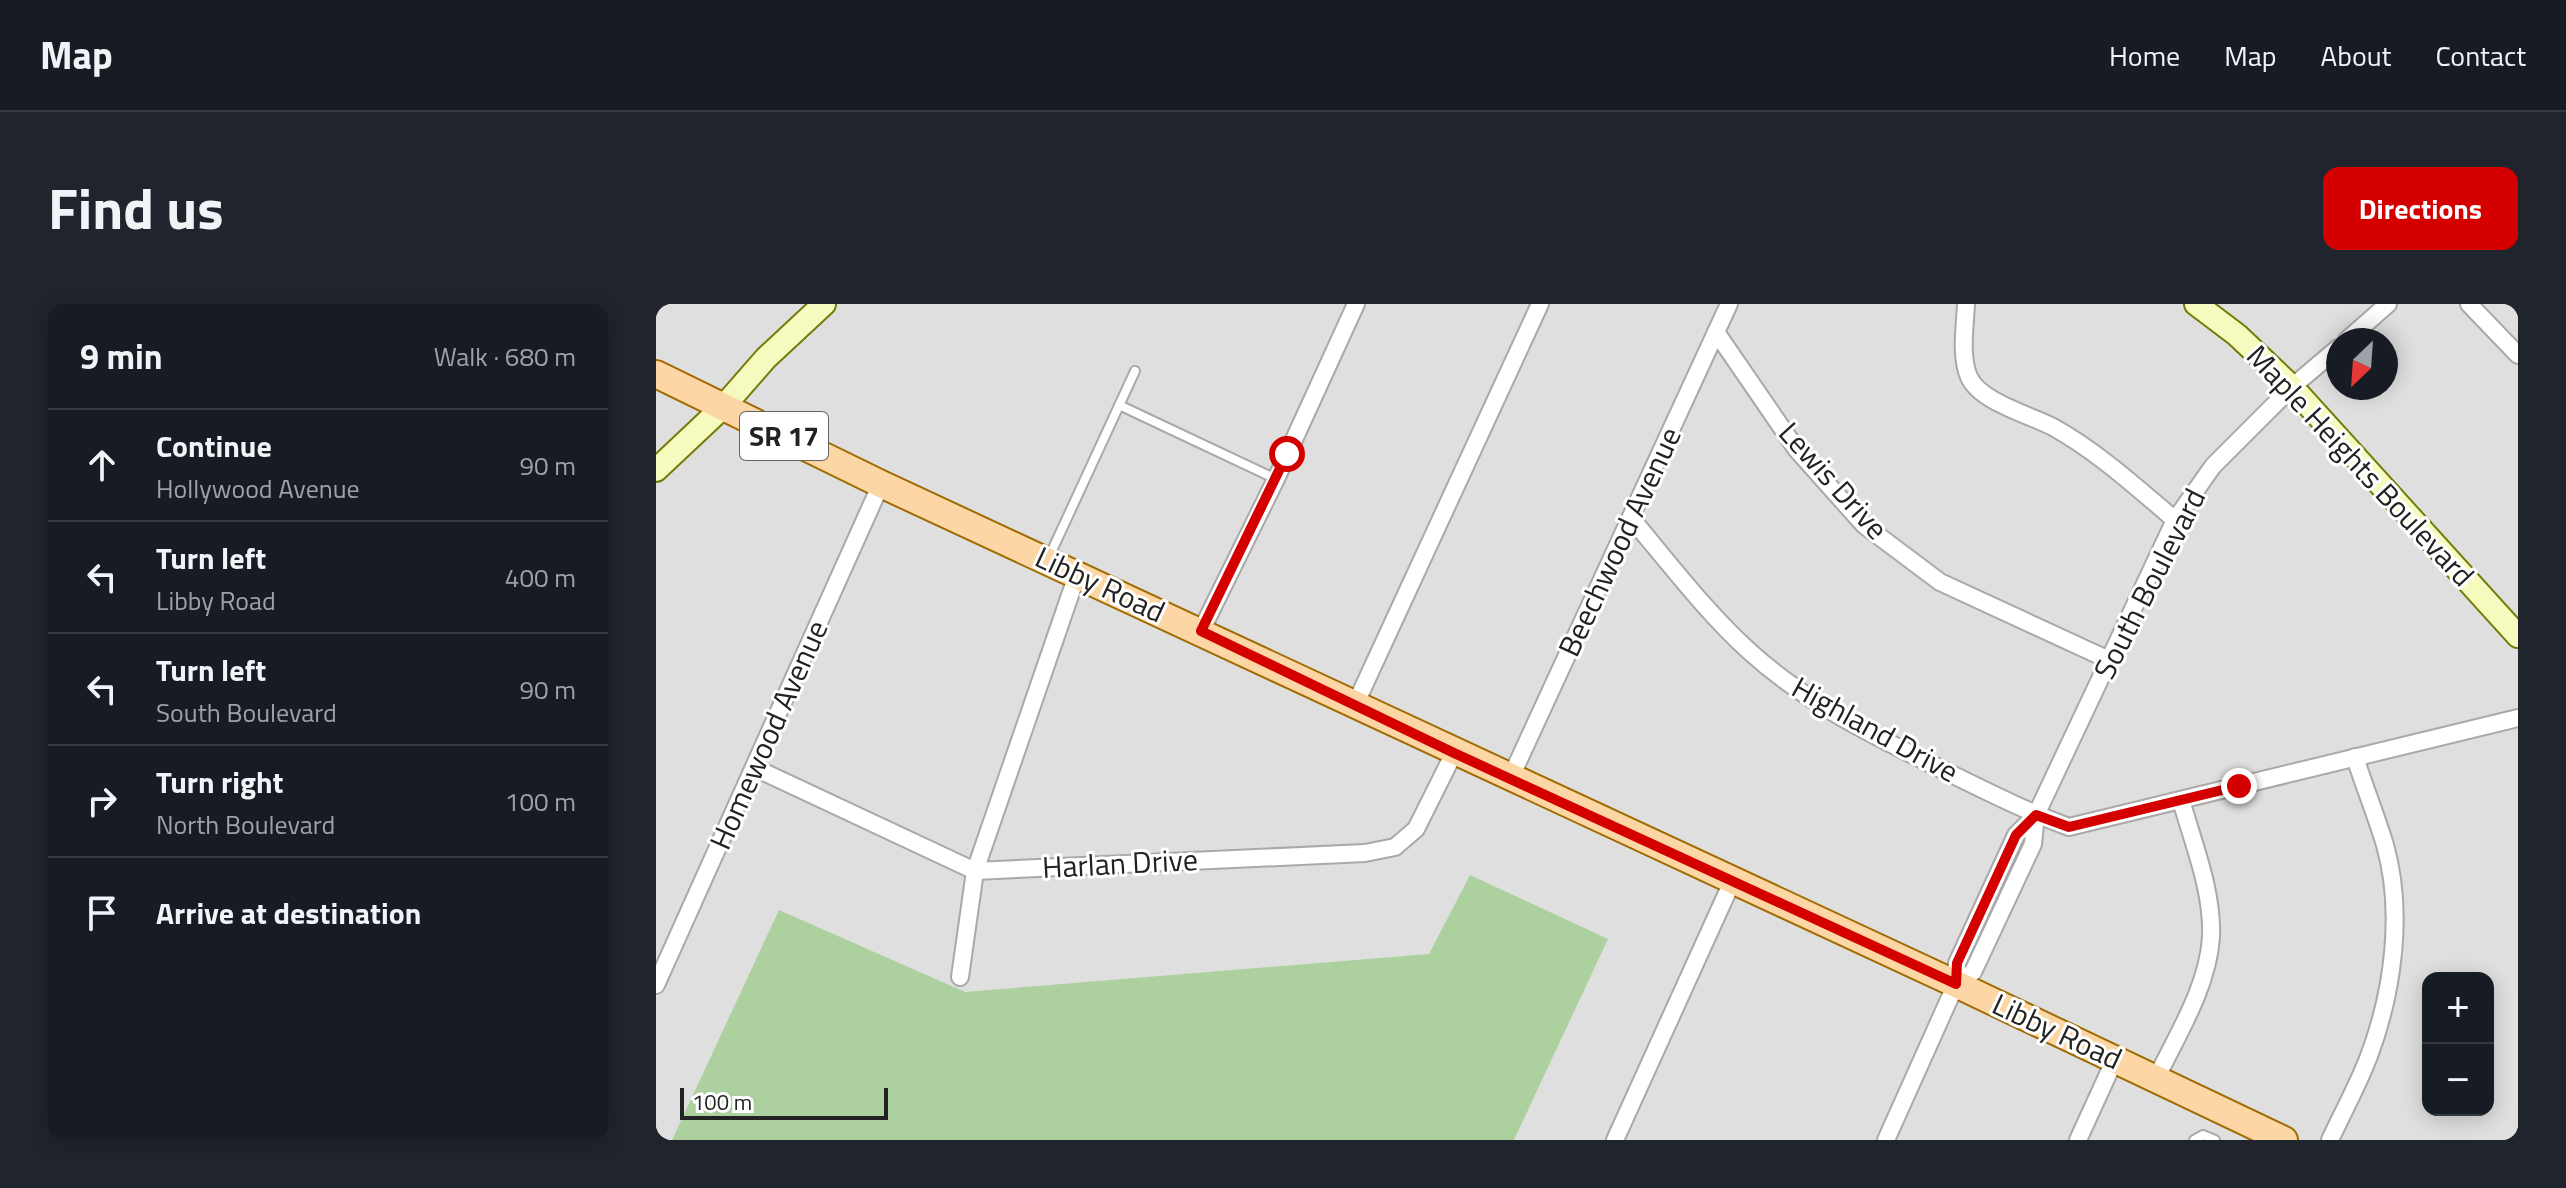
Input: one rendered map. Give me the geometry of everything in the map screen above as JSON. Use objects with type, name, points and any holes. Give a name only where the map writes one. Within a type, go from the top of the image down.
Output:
[{"type":"main road","name":"Libby Road","points":[[656,374],[881,484],[2284,1140]]},
{"type":"street","points":[[656,470],[824,304]]},
{"type":"street","points":[[1201,631],[1276,479],[1356,304]]},
{"type":"street","points":[[1355,705],[1540,304]]},
{"type":"street","name":"Beechwood Avenue","points":[[1510,779],[1729,304]]},
{"type":"street","points":[[1966,304],[1964,353],[1970,379],[1991,398],[2053,427],[2113,467],[2175,520]]},
{"type":"street","name":"Maple Heights Boulevard","points":[[2196,304],[2237,335],[2292,387],[2518,636]]},
{"type":"street","points":[[2361,328],[2388,304]]},
{"type":"street","points":[[2469,304],[2518,355]]},
{"type":"street","name":"Lewis Drive","points":[[1716,332],[1797,450],[1864,525],[1940,582],[2109,660]]},
{"type":"street","name":"South Boulevard","points":[[1886,1140],[1956,984],[1973,972],[2033,844],[2036,815],[2175,520],[2213,466],[2292,387],[2326,358]]},
{"type":"street","name":"Homewood Avenue","points":[[656,985],[881,484]]},
{"type":"street","name":"Highland Drive","points":[[1631,518],[1747,650],[1787,684],[1829,713],[2036,815],[2069,827],[2518,718]]},
{"type":"street","points":[[960,977],[975,871],[1077,575]]},
{"type":"street","name":"Harlan Drive","points":[[755,768],[975,871],[1365,853],[1395,847],[1416,829],[1454,753]]},
{"type":"street","points":[[2330,1140],[2368,1058],[2384,1012],[2391,964],[2394,905],[2385,847],[2355,757]]},
{"type":"street","points":[[2156,1079],[2193,1001],[2211,937],[2207,893],[2181,800]]},
{"type":"street","points":[[1615,1140],[1732,882]]},
{"type":"street","points":[[2078,1140],[2115,1059]]},
{"type":"lane","points":[[1047,561],[1135,371]]},
{"type":"lane","points":[[1119,405],[1276,479]]},
{"type":"lane","points":[[2194,1140],[2203,1135],[2215,1140]]},
{"type":"shaded area","points":[[656,304],[2518,304],[2518,1140],[656,1140]]},
{"type":"green space","points":[[1470,875],[1608,939],[1514,1140],[672,1140],[779,910],[965,992],[1429,954]]},
{"type":"route","points":[[1287,454],[1201,631],[1454,753],[1956,984],[1955,966],[2016,835],[2036,815],[2069,827],[2239,786]]}]
